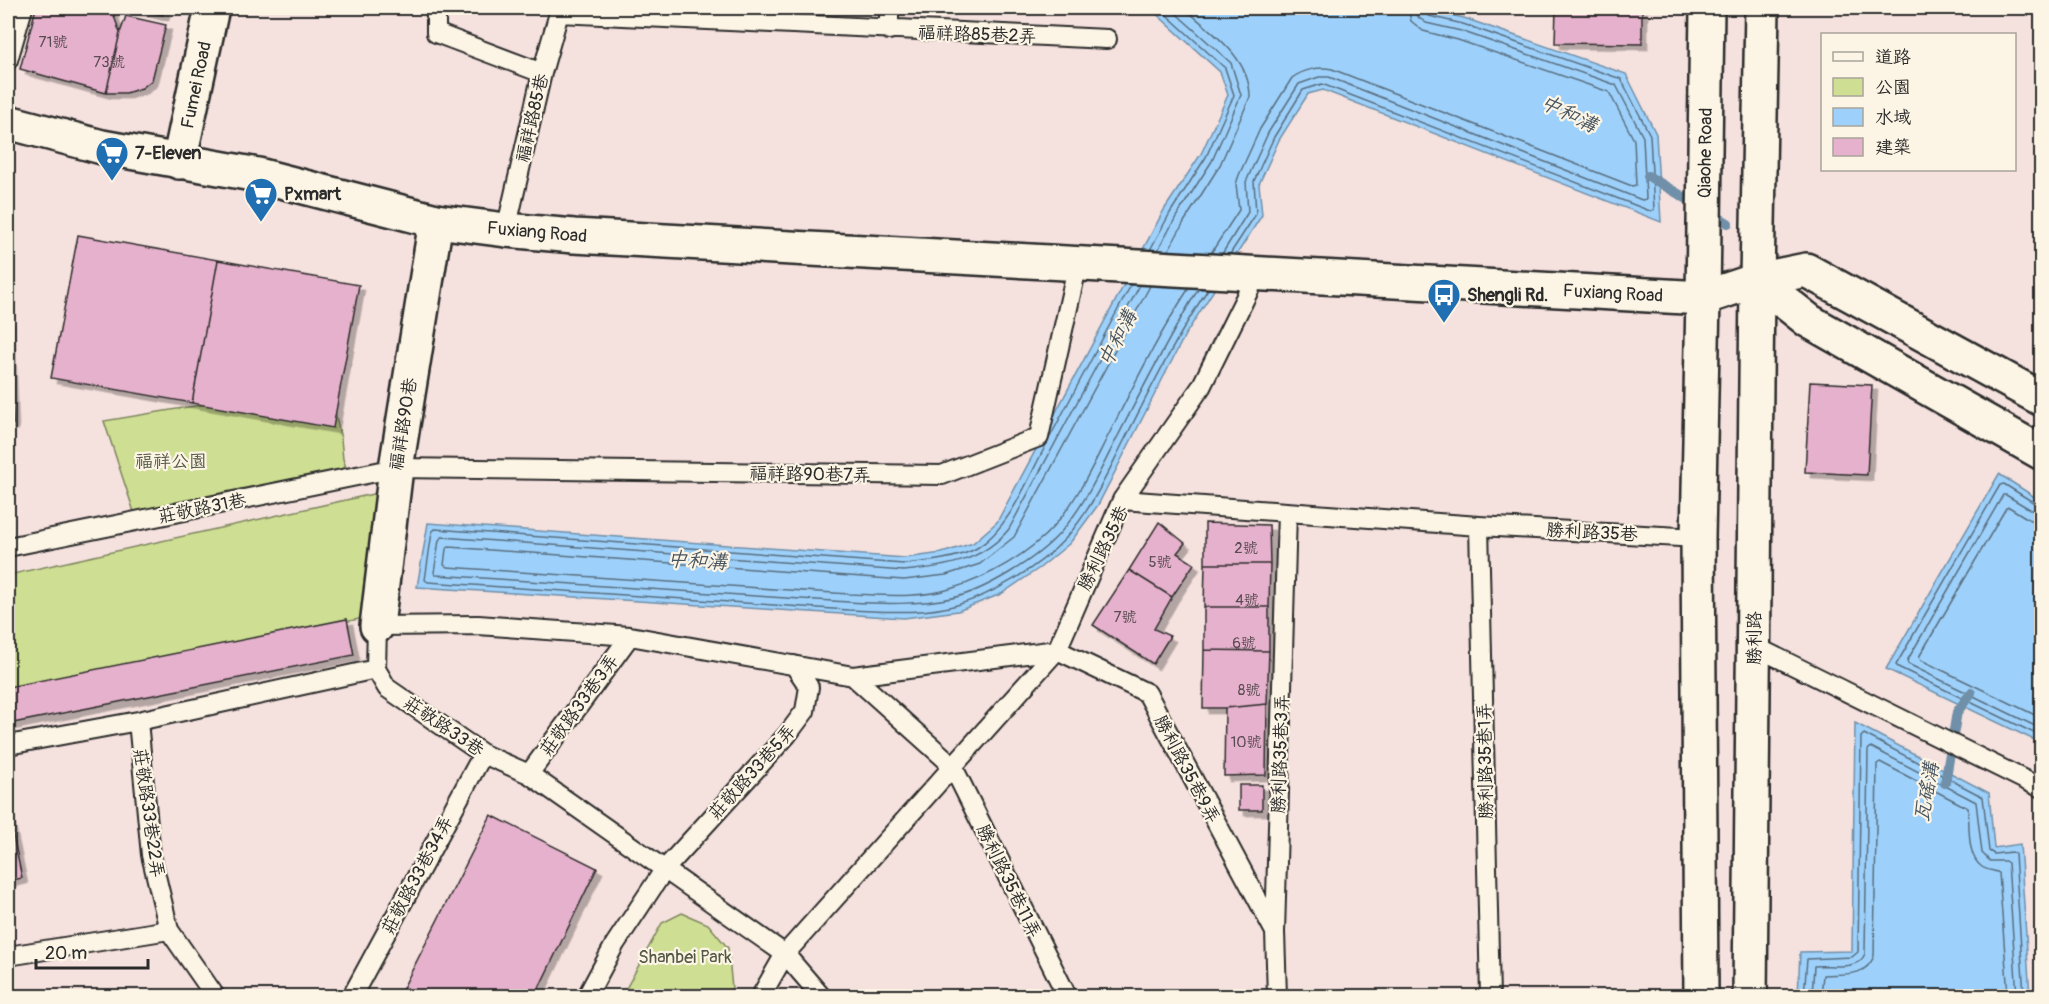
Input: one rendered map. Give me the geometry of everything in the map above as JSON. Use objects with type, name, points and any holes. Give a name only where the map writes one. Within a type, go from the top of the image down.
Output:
[{"type":"street","name":"Fumei Road","points":[[179,162],[213,8]]},
{"type":"street","name":"Qiaohe Road","points":[[1703,298],[1707,8]]},
{"type":"street","points":[[1762,8],[1756,280],[1809,321],[2042,453]]},
{"type":"street","name":"Fuxiang Road","points":[[8,122],[102,147],[258,175],[436,221],[506,230],[1703,298],[1756,280],[1806,270],[2042,399]]},
{"type":"street","name":"福祥路90巷","points":[[377,626],[396,468],[436,221]]},
{"type":"street","name":"勝利路","points":[[1750,996],[1756,280]]},
{"type":"street","points":[[1701,996],[1698,538],[1703,298]]},
{"type":"lane","points":[[8,60],[23,8]]},
{"type":"lane","points":[[436,8],[436,33],[542,73]]},
{"type":"lane","points":[[889,8],[889,30]]},
{"type":"lane","name":"福祥路85巷","points":[[506,230],[559,10]]},
{"type":"lane","name":"福祥路85巷2弄","points":[[559,10],[889,30],[1107,39]]},
{"type":"lane","name":"福祥路90巷7弄","points":[[396,468],[942,476],[1040,436],[1078,263]]},
{"type":"lane","points":[[1122,500],[1201,387],[1257,274]]},
{"type":"lane","name":"莊敬路31巷","points":[[8,547],[396,468]]},
{"type":"lane","name":"勝利路35巷","points":[[761,996],[785,954],[1056,650],[1122,500],[1479,526],[1698,538]]},
{"type":"lane","name":"勝利路35巷3弄","points":[[1277,996],[1275,932],[1287,512]]},
{"type":"lane","name":"勝利路35巷1弄","points":[[1479,526],[1490,996]]},
{"type":"lane","points":[[8,745],[138,721],[376,669],[377,626],[478,625],[630,636],[853,676],[1056,650]]},
{"type":"lane","name":"莊敬路33巷3弄","points":[[529,774],[630,636]]},
{"type":"lane","points":[[1754,646],[2042,788]]},
{"type":"lane","name":"勝利路35巷9弄","points":[[1056,650],[1147,693],[1275,932]]},
{"type":"lane","name":"莊敬路33巷5弄","points":[[587,996],[615,944],[664,870],[787,735],[805,711],[809,687],[794,664]]},
{"type":"lane","name":"莊敬路33巷","points":[[376,669],[387,688],[483,754],[529,774],[785,954],[821,996]]},
{"type":"lane","points":[[853,676],[952,765]]},
{"type":"lane","name":"莊敬路33巷22弄","points":[[138,721],[151,855],[169,930],[215,996]]},
{"type":"lane","name":"莊敬路33巷34弄","points":[[352,996],[483,754]]},
{"type":"lane","name":"勝利路35巷11弄","points":[[952,765],[1067,996]]},
{"type":"lane","points":[[8,956],[169,930]]},
{"type":"green space","name":"福祥公園","points":[[329,384],[347,470],[137,521],[104,421]]},
{"type":"green space","points":[[382,492],[369,617],[8,691],[8,575]]},
{"type":"green space","name":"Shanbei Park","points":[[682,913],[708,924],[728,948],[732,988],[729,996],[622,996],[662,923]]},
{"type":"water","points":[[1150,8],[1418,8],[1464,18],[1626,74],[1656,134],[1661,222],[1323,90],[1308,94],[1279,140],[1259,184],[1262,215],[1185,335],[1098,505],[1070,543],[1041,567],[1001,594],[958,611],[904,618],[417,587],[428,523],[905,558],[942,553],[973,543],[997,522],[1164,210],[1201,154],[1228,95],[1220,72]]},
{"type":"water","points":[[1999,474],[2041,501],[2041,738],[2032,739],[1886,669]]},
{"type":"water","points":[[1855,723],[1989,793],[1994,848],[2020,844],[2030,996],[1798,996],[1800,952],[1852,951]]},
{"type":"building","points":[[36,8],[112,10],[120,33],[106,93],[20,69]]},
{"type":"building","points":[[126,8],[165,8],[163,15]]},
{"type":"building","points":[[1556,8],[1642,8],[1642,44],[1555,43]]},
{"type":"building","points":[[126,16],[166,25],[152,80],[142,88],[126,93],[106,93],[120,33]]},
{"type":"building","points":[[78,235],[218,260],[192,403],[51,378]]},
{"type":"building","points":[[218,260],[359,285],[333,428],[192,403]]},
{"type":"building","points":[[9,319],[13,424],[8,424]]},
{"type":"building","points":[[1810,382],[1872,385],[1867,475],[1805,472]]},
{"type":"building","points":[[1159,522],[1185,543],[1177,553],[1194,564],[1172,597],[1129,570]]},
{"type":"building","points":[[1205,523],[1269,525],[1270,564],[1205,564]]},
{"type":"building","points":[[1205,564],[1270,564],[1269,607],[1204,607]]},
{"type":"building","points":[[1129,570],[1172,597],[1154,629],[1170,636],[1153,664],[1093,625]]},
{"type":"building","points":[[1204,607],[1269,607],[1269,651],[1204,650]]},
{"type":"building","points":[[347,619],[354,655],[8,724],[8,687]]},
{"type":"building","points":[[1204,650],[1269,651],[1267,704],[1203,708]]},
{"type":"building","points":[[1267,704],[1266,775],[1224,776],[1225,708]]},
{"type":"building","points":[[1239,785],[1262,785],[1262,810],[1239,810]]},
{"type":"building","points":[[8,811],[22,878],[8,881]]},
{"type":"building","points":[[491,815],[597,868],[535,996],[399,996]]},
{"type":"waterway","name":"中和溝","points":[[1648,176],[1728,223]]},
{"type":"waterway","name":"瓦磘溝","points":[[1945,783],[1957,712],[1971,693]]},
{"type":"place","name":"7-Eleven","points":[[112,182]]},
{"type":"place","name":"Pxmart","points":[[261,223]]},
{"type":"place","name":"Shengli Rd.","points":[[1444,324]]}]
